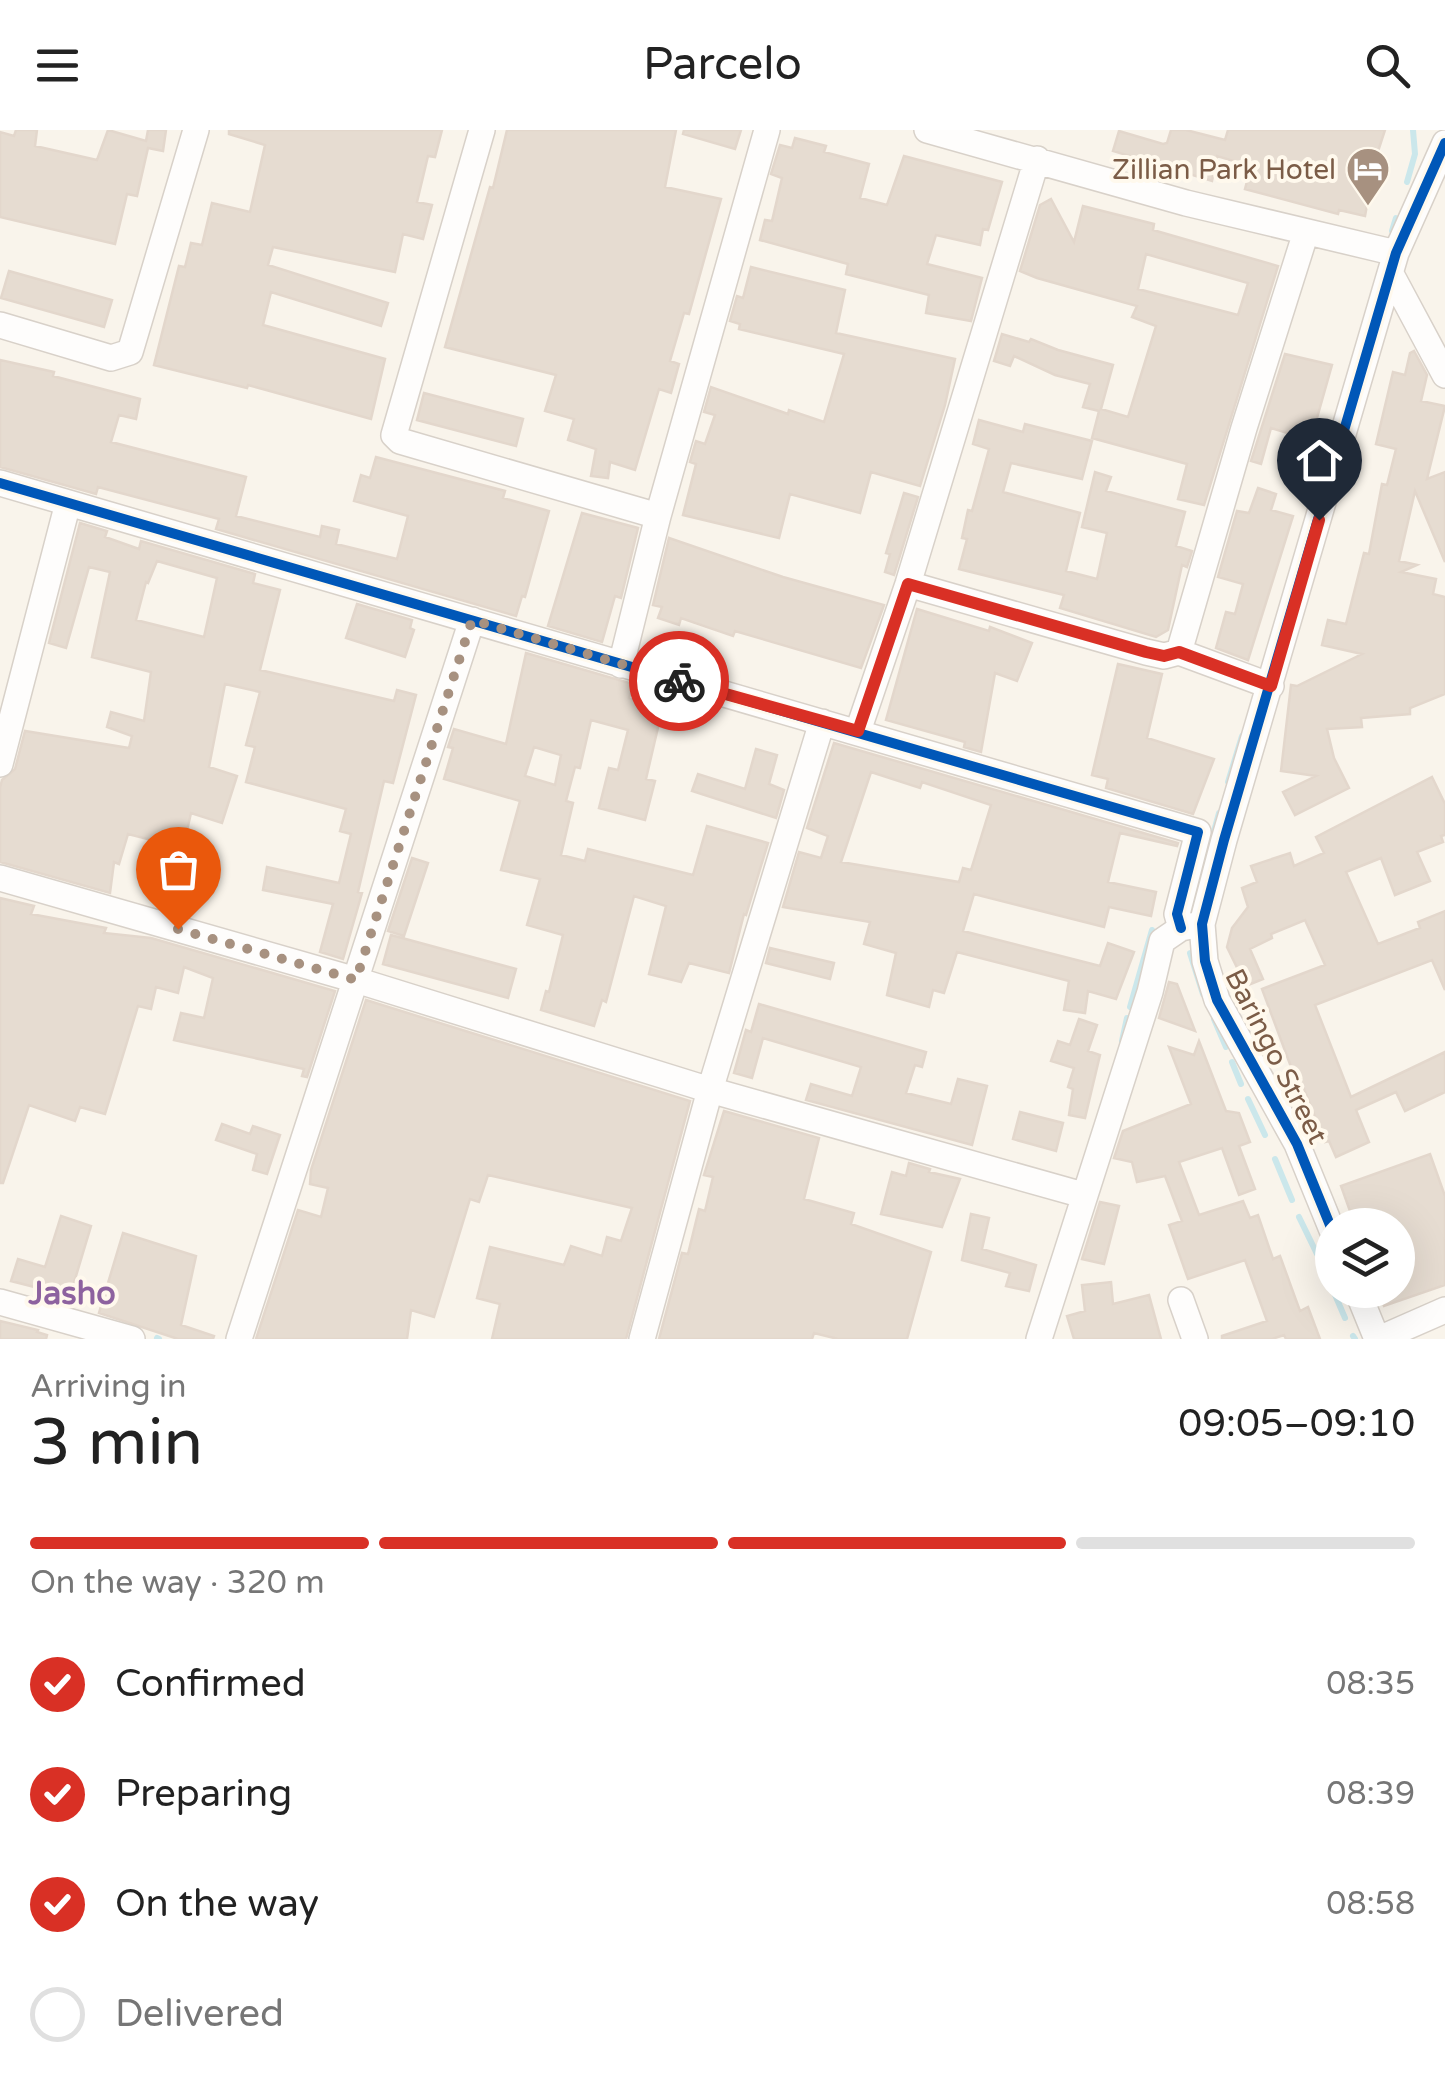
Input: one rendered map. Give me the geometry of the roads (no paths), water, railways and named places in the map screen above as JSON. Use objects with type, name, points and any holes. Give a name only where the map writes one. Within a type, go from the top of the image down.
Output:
[{"type":"street","points":[[0,325],[111,358],[130,352],[196,130]]},
{"type":"street","points":[[482,130],[394,435],[400,441],[658,516]]},
{"type":"street","points":[[620,665],[767,130]]},
{"type":"street","points":[[927,130],[1306,232],[1394,264],[1445,375]]},
{"type":"street","name":"Baringo Street","points":[[1323,1208],[1298,1144],[1217,1000],[1202,946],[1192,926],[1224,840],[1271,686],[1394,264],[1440,143]]},
{"type":"street","points":[[858,731],[908,584],[1038,159]]},
{"type":"street","points":[[1179,652],[1306,232]]},
{"type":"street","points":[[0,484],[1198,832],[1177,914],[1192,926],[1162,941],[1150,992],[1040,1339]]},
{"type":"street","points":[[0,764],[68,503]]},
{"type":"street","points":[[908,584],[1146,652],[1164,656],[1179,652],[1271,686]]},
{"type":"street","points":[[239,1339],[472,620]]},
{"type":"street","points":[[642,1339],[710,1090],[822,722]]},
{"type":"street","points":[[0,878],[356,980],[710,1090],[1083,1195]]},
{"type":"street","points":[[1181,1300],[1195,1339]]},
{"type":"street","points":[[0,1302],[132,1339]]},
{"type":"street","points":[[1365,1308],[1378,1339],[1445,1310]]},
{"type":"waterway","points":[[1407,182],[1415,154],[1413,130]]},
{"type":"waterway","points":[[1392,231],[1396,218]]},
{"type":"waterway","points":[[1228,782],[1242,736]]},
{"type":"waterway","points":[[1190,918],[1219,813]]},
{"type":"waterway","points":[[1130,1007],[1152,930]]},
{"type":"waterway","points":[[1190,953],[1203,994]]},
{"type":"waterway","points":[[1122,1041],[1127,1018]]},
{"type":"waterway","points":[[1214,1019],[1226,1047]]},
{"type":"waterway","points":[[1232,1062],[1241,1084]]},
{"type":"waterway","points":[[1248,1099],[1265,1135]]},
{"type":"waterway","points":[[1275,1159],[1292,1200]]},
{"type":"waterway","points":[[1299,1217],[1315,1250]]},
{"type":"waterway","points":[[1341,1308],[1345,1318]]},
{"type":"place","name":"Zillian Park Hotel","points":[[1368,207]]},
{"type":"district","name":"Jasho","points":[[72,1293]]}]
